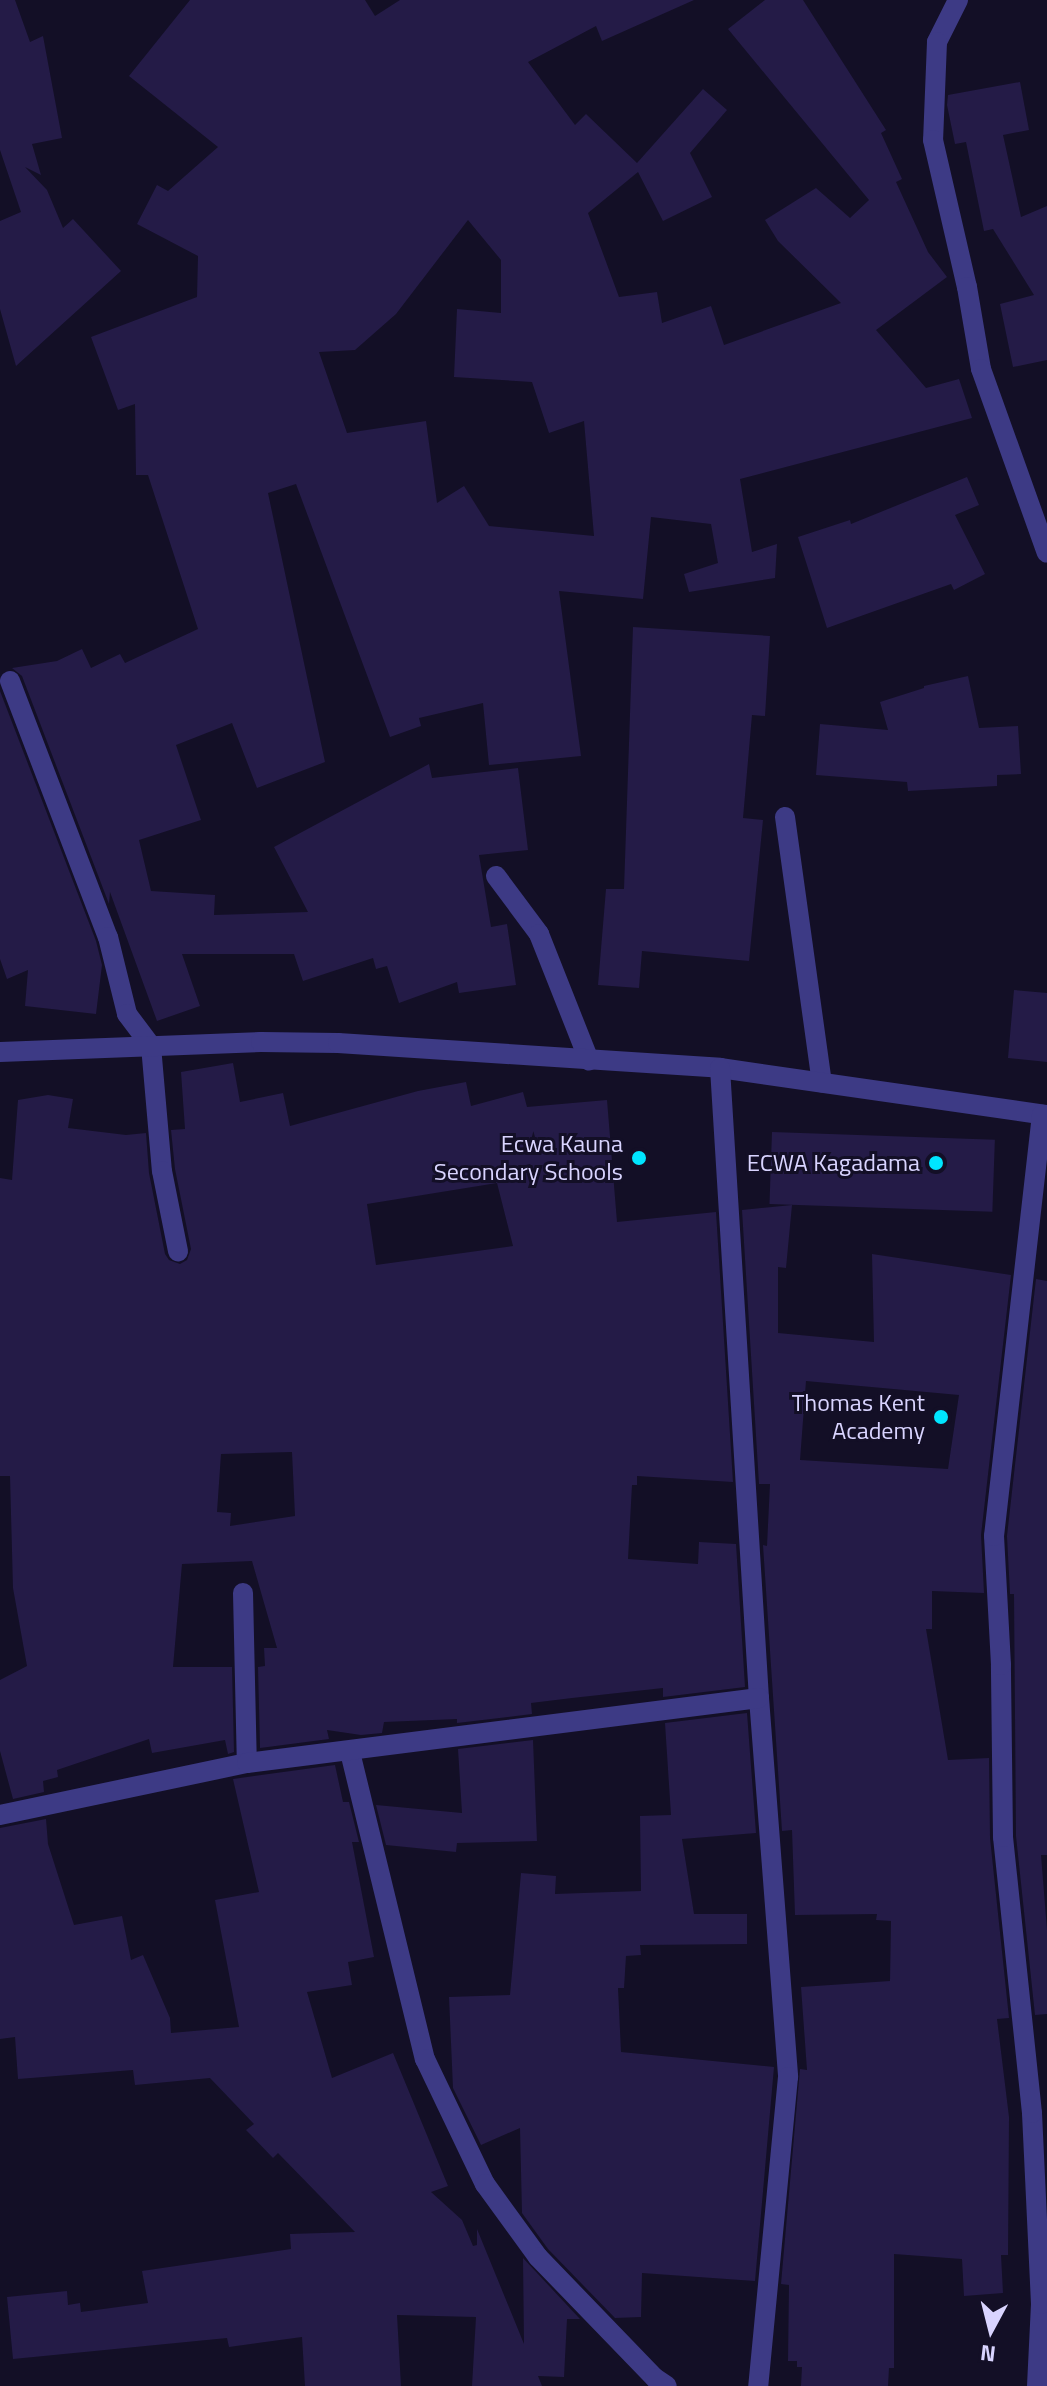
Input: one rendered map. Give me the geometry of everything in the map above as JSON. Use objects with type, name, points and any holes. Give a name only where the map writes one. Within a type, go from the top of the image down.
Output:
[{"type":"street","points":[[958,0],[937,42],[933,140],[967,287],[981,369],[1047,553]]},
{"type":"street","points":[[10,681],[108,937],[127,1014],[151,1046],[162,1171],[178,1251]]},
{"type":"street","points":[[785,817],[822,1082]]},
{"type":"street","points":[[496,876],[539,934],[589,1060]]},
{"type":"street","points":[[0,1052],[338,1043],[720,1068],[1045,1115],[994,1536],[1001,1665],[1003,1837],[1032,2113],[1041,2304],[1037,2386]]},
{"type":"street","points":[[720,1068],[759,1698],[788,2077],[758,2386]]},
{"type":"street","points":[[243,1593],[247,1763]]},
{"type":"street","points":[[0,1815],[247,1763],[759,1698]]},
{"type":"street","points":[[350,1752],[425,2059],[485,2184],[538,2257],[655,2378],[667,2386]]},
{"type":"building","points":[[0,0],[15,0],[30,42],[43,36],[62,138],[32,144],[41,175],[25,167],[47,190],[63,228],[73,219],[121,271],[16,366],[0,309],[0,221],[21,212],[0,150]]},
{"type":"building","points":[[190,0],[365,0],[375,16],[400,0],[694,0],[602,41],[596,26],[528,62],[575,125],[586,114],[637,163],[703,89],[727,110],[690,153],[712,197],[663,221],[638,172],[588,213],[619,297],[657,292],[662,323],[711,306],[724,345],[841,303],[778,241],[765,220],[816,188],[850,218],[869,200],[728,29],[765,0],[803,0],[886,130],[881,133],[902,179],[896,182],[928,252],[947,277],[876,330],[926,388],[959,379],[972,418],[740,479],[752,552],[777,544],[775,578],[689,592],[684,574],[718,563],[711,524],[651,517],[643,599],[559,591],[581,756],[489,765],[483,703],[419,718],[421,726],[390,737],[296,484],[268,493],[325,762],[257,788],[232,723],[176,745],[201,820],[139,840],[151,891],[215,895],[214,915],[308,912],[274,847],[429,764],[432,778],[518,768],[528,850],[479,855],[491,927],[507,924],[516,985],[459,993],[457,982],[399,1003],[387,966],[376,969],[373,958],[303,981],[294,954],[182,954],[200,1006],[157,1021],[110,892],[109,904],[22,676],[12,668],[57,661],[82,649],[91,668],[120,654],[125,663],[198,629],[148,475],[136,475],[135,404],[118,410],[91,337],[197,297],[198,256],[137,224],[157,185],[168,191],[218,147],[129,76]],"holes":[[[468,220],[501,260],[501,313],[457,309],[454,377],[532,382],[549,433],[584,421],[594,536],[489,526],[464,486],[437,503],[426,421],[347,433],[319,352],[355,350],[396,314]]]},
{"type":"building","points":[[1020,82],[1029,130],[1003,135],[1021,217],[1047,206],[1047,360],[1013,367],[1000,304],[1034,295],[993,229],[984,231],[966,142],[955,144],[947,105],[948,95]]},
{"type":"building","points":[[967,477],[979,505],[955,515],[985,574],[954,590],[951,584],[827,628],[798,537],[850,520],[851,524]]},
{"type":"building","points":[[633,627],[770,636],[765,716],[752,715],[743,818],[763,820],[749,961],[642,951],[639,988],[598,985],[606,889],[624,889]]},
{"type":"building","points":[[968,676],[979,728],[1018,726],[1021,774],[997,775],[997,786],[908,791],[907,782],[816,775],[820,724],[888,730],[880,702],[924,686]]},
{"type":"building","points":[[0,691],[96,941],[102,965],[96,1014],[25,1006],[28,970],[7,979],[0,959]]},
{"type":"building","points":[[1014,990],[1047,993],[1047,1062],[1008,1058]]},
{"type":"building","points":[[233,1063],[240,1102],[283,1093],[290,1126],[418,1091],[466,1082],[471,1106],[523,1092],[527,1107],[607,1100],[617,1222],[716,1212],[733,1482],[637,1476],[637,1485],[632,1485],[628,1559],[698,1564],[699,1542],[736,1544],[745,1687],[663,1697],[663,1688],[531,1703],[532,1714],[457,1723],[457,1719],[384,1722],[382,1733],[361,1735],[327,1730],[329,1739],[260,1748],[258,1667],[265,1666],[264,1648],[277,1648],[252,1561],[182,1564],[173,1667],[232,1667],[234,1752],[228,1754],[225,1740],[152,1753],[149,1739],[57,1770],[58,1777],[43,1781],[44,1792],[13,1799],[0,1751],[0,1680],[27,1666],[13,1588],[10,1476],[0,1476],[0,1178],[12,1180],[18,1100],[48,1095],[73,1099],[68,1128],[126,1135],[146,1133],[149,1173],[165,1254],[169,1260],[180,1264],[187,1260],[191,1249],[175,1169],[171,1130],[185,1129],[181,1072]],"holes":[[[497,1183],[513,1246],[376,1265],[367,1204]],[[292,1452],[295,1516],[230,1526],[231,1513],[217,1512],[221,1454]]]},
{"type":"building","points":[[772,1132],[995,1140],[992,1212],[769,1204]]},
{"type":"building","points":[[792,1205],[786,1268],[778,1267],[778,1333],[874,1342],[872,1254],[1011,1275],[981,1535],[984,1593],[932,1591],[932,1629],[926,1629],[948,1760],[989,1758],[990,1838],[1009,2018],[997,2019],[1009,2117],[1008,2255],[1001,2255],[1003,2293],[964,2296],[962,2259],[894,2254],[894,2368],[889,2368],[888,2386],[801,2386],[802,2367],[797,2367],[797,2361],[788,2361],[789,2285],[781,2284],[800,2069],[807,2070],[801,1987],[890,1981],[891,1921],[876,1920],[877,1914],[795,1915],[792,1830],[782,1831],[763,1545],[767,1546],[770,1484],[759,1484],[742,1210]],"holes":[[[806,1381],[959,1395],[948,1469],[800,1460]]]},
{"type":"building","points":[[1036,1279],[1047,1281],[1047,1855],[1041,1855],[1047,1930],[1047,2014],[1035,2015],[1016,1836],[1014,1594],[1010,1594],[1007,1536]]},
{"type":"building","points":[[747,1713],[756,1833],[682,1839],[694,1914],[747,1914],[747,1944],[640,1945],[641,1955],[626,1956],[624,1988],[618,1988],[621,2052],[774,2067],[755,2281],[642,2273],[641,2317],[615,2318],[548,2249],[522,2213],[520,2128],[481,2145],[453,2088],[449,1997],[510,1995],[521,1873],[556,1876],[555,1894],[641,1891],[640,1816],[671,1815],[665,1723]]},
{"type":"building","points":[[533,1740],[537,1841],[457,1843],[456,1852],[386,1845],[376,1805],[462,1813],[458,1749]]},
{"type":"building","points":[[335,1765],[343,1802],[349,1802],[359,1842],[352,1842],[374,1957],[348,1962],[352,1985],[307,1992],[332,2078],[393,2053],[448,2186],[431,2192],[462,2220],[473,2246],[477,2245],[477,2229],[524,2344],[523,2258],[580,2319],[567,2319],[564,2377],[538,2376],[542,2386],[472,2386],[476,2317],[397,2315],[401,2386],[305,2386],[302,2337],[229,2347],[227,2338],[13,2359],[7,2297],[67,2291],[68,2305],[80,2303],[81,2312],[148,2303],[142,2271],[291,2249],[290,2234],[355,2232],[278,2153],[273,2158],[246,2130],[254,2124],[210,2078],[135,2085],[133,2070],[18,2079],[15,2037],[0,2039],[0,1828],[46,1819],[48,1844],[74,1925],[122,1916],[131,1960],[143,1955],[170,2018],[171,2033],[239,2027],[215,1900],[259,1892],[233,1779]]},
{"type":"place","name":"Ecwa Kauna Secondary Schools","points":[[639,1158]]},
{"type":"place","name":"ECWA Kagadama","points":[[936,1163]]},
{"type":"place","name":"Thomas Kent Academy","points":[[941,1417]]}]
